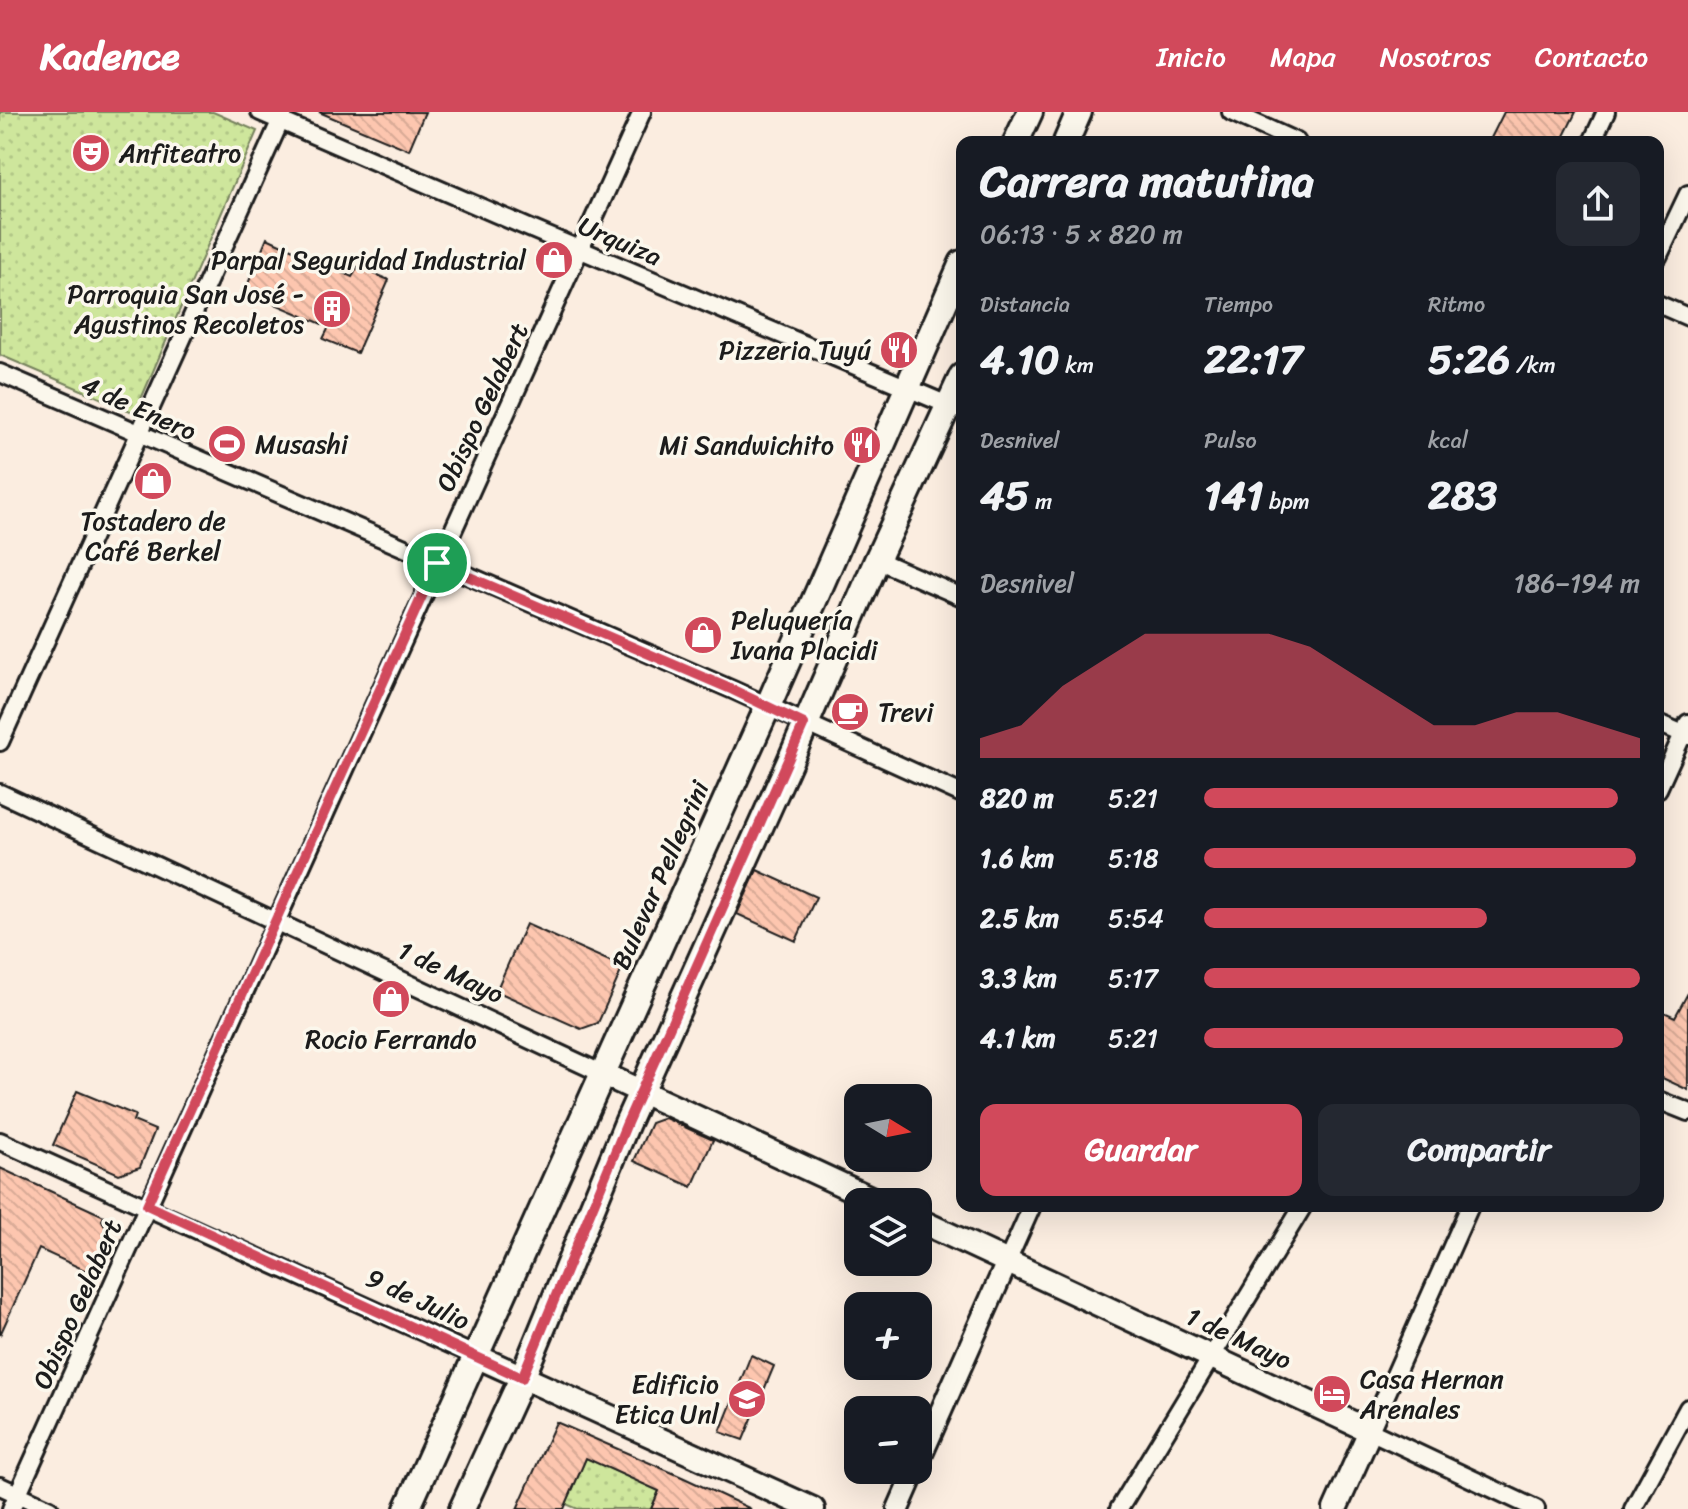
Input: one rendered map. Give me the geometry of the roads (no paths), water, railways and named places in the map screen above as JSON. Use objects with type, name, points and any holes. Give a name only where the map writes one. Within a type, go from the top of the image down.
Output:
[{"type":"main road","points":[[1019,136],[1030,112]]},
{"type":"main road","points":[[1069,136],[1079,112]]},
{"type":"main road","name":"Bulevar Pellegrini","points":[[407,1509],[768,706],[956,276]]},
{"type":"main road","points":[[462,1509],[522,1378],[627,1123],[877,560],[956,408]]},
{"type":"main road","name":"1 de Mayo","points":[[601,1073],[849,1188]]},
{"type":"main road","name":"1 de Mayo","points":[[932,1227],[1370,1431]]},
{"type":"main road","name":"9 de Julio","points":[[476,1356],[813,1509]]},
{"type":"main road","points":[[1335,1509],[1370,1431]]},
{"type":"street","name":"Urquiza","points":[[260,112],[283,116],[580,250],[956,408]]},
{"type":"street","name":"Obispo Gelabert","points":[[14,1502],[642,112]]},
{"type":"street","points":[[1231,112],[1284,136]]},
{"type":"street","points":[[1595,136],[1606,112]]},
{"type":"street","points":[[0,742],[283,116]]},
{"type":"street","points":[[1664,244],[1688,194]]},
{"type":"street","points":[[1664,307],[1688,317]]},
{"type":"street","name":"4 de Enero","points":[[0,373],[768,706],[956,791]]},
{"type":"street","points":[[877,560],[956,594]]},
{"type":"street","points":[[1664,725],[1686,731],[1664,777]]},
{"type":"street","name":"1 de Mayo","points":[[0,793],[601,1073]]},
{"type":"street","points":[[1664,1102],[1688,1112]]},
{"type":"street","name":"9 de Julio","points":[[0,1141],[476,1356]]},
{"type":"street","points":[[932,1431],[1029,1212]]},
{"type":"street","points":[[1119,1509],[1299,1212]]},
{"type":"street","points":[[1370,1431],[1467,1212]]},
{"type":"street","points":[[1633,1509],[1688,1408]]},
{"type":"street","name":"1 de Mayo","points":[[1370,1431],[1536,1509]]},
{"type":"street","points":[[898,1509],[909,1484]]},
{"type":"street","points":[[0,1486],[14,1502],[50,1509]]},
{"type":"place","name":"Anfiteatro","points":[[91,153]]},
{"type":"place","name":"Parpal Seguridad Industrial","points":[[554,260]]},
{"type":"place","name":"Parroquia San José - Agustinos Recoletos","points":[[332,309]]},
{"type":"place","name":"Pizzeria Tuyú","points":[[899,350]]},
{"type":"place","name":"Musashi","points":[[227,444]]},
{"type":"place","name":"Mi Sandwichito","points":[[862,445]]},
{"type":"place","name":"Tostadero de Café Berkel","points":[[153,481]]},
{"type":"place","name":"Peluquería Ivana Placidi","points":[[703,635]]},
{"type":"place","name":"Trevi","points":[[850,712]]},
{"type":"place","name":"Rocio Ferrando","points":[[391,999]]},
{"type":"place","name":"Casa Hernan Arenales","points":[[1332,1394]]},
{"type":"place","name":"Edificio Etica Unl","points":[[747,1399]]}]
